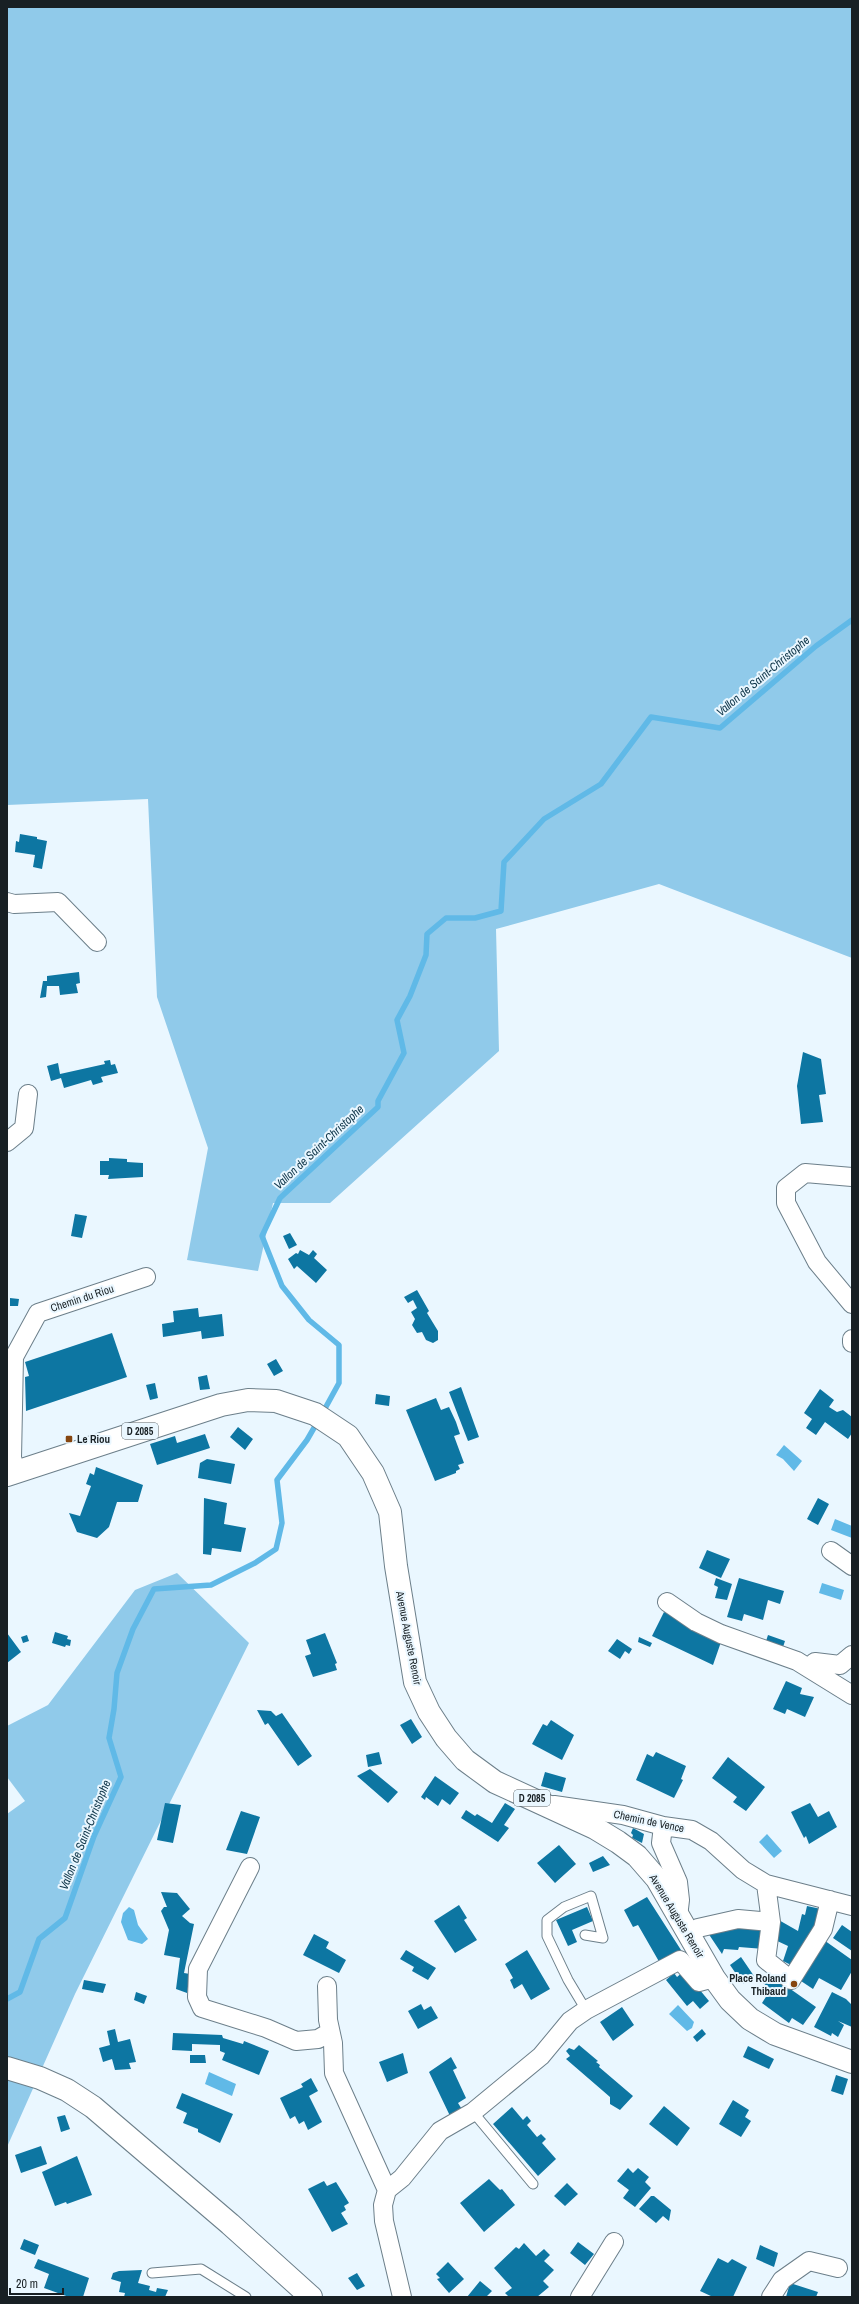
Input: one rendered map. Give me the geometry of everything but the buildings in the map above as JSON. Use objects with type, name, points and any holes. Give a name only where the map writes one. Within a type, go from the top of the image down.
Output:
[{"type":"main road","name":"Avenue Auguste Renoir","points":[[11,1473],[221,1405],[248,1400],[276,1401],[315,1414],[348,1436],[373,1473],[390,1512],[396,1566],[415,1682],[429,1712],[446,1738],[464,1760],[479,1772],[507,1788],[546,1804],[595,1828],[637,1856],[657,1879],[714,1978],[730,2000],[750,2019],[775,2034],[852,2062]]},
{"type":"main road","points":[[7,2068],[40,2078],[67,2090],[94,2107],[230,2224],[311,2297]]},
{"type":"street","points":[[7,902],[14,904],[58,902],[97,942]]},
{"type":"street","points":[[7,1142],[24,1128],[28,1094]]},
{"type":"street","points":[[852,1177],[805,1173],[786,1188],[786,1203],[817,1262],[852,1304]]},
{"type":"street","name":"Chemin du Riou","points":[[11,1473],[14,1357],[38,1313],[146,1277]]},
{"type":"street","points":[[831,1552],[852,1566]]},
{"type":"street","points":[[667,1602],[696,1622],[721,1634],[762,1647],[810,1667],[852,1695]]},
{"type":"street","points":[[810,1667],[815,1662],[840,1665],[852,1654]]},
{"type":"street","name":"Chemin de Vence","points":[[546,1804],[624,1815],[663,1826],[692,1830],[711,1841],[742,1870],[766,1884],[852,1906]]},
{"type":"street","points":[[663,1826],[660,1843],[678,1882],[683,1925],[698,1928],[738,1918],[771,1922]]},
{"type":"street","points":[[250,1867],[198,1969],[196,1997],[202,2008],[266,2028],[296,2041],[318,2040],[330,2032]]},
{"type":"street","points":[[766,1884],[771,1922],[766,1960],[791,1980],[823,1928],[830,1900]]},
{"type":"street","points":[[387,2190],[402,2178],[440,2132],[473,2112],[541,2056],[570,2021],[586,2010],[680,1960],[699,1982],[714,1978]]},
{"type":"street","points":[[328,1986],[334,2073],[387,2190],[384,2205],[384,2221],[402,2297]]},
{"type":"street","points":[[580,2297],[614,2242]]},
{"type":"street","points":[[771,2297],[782,2280],[809,2261],[838,2268]]},
{"type":"lane","points":[[585,1935],[604,1938],[591,1896],[564,1907],[547,1920],[547,1936],[568,1980],[586,2010]]},
{"type":"lane","points":[[473,2112],[533,2184]]},
{"type":"lane","points":[[152,2273],[201,2269],[246,2297]]},
{"type":"shaded area","points":[[7,7],[852,7],[852,958],[659,884],[496,929],[499,1051],[330,1203],[273,1203],[258,1271],[187,1260],[208,1148],[157,997],[148,799],[7,805]]},
{"type":"shaded area","points":[[784,1445],[802,1461],[794,1471],[783,1459],[776,1455]]},
{"type":"shaded area","points":[[835,1519],[852,1526],[852,1538],[831,1530]]},
{"type":"shaded area","points":[[177,1573],[249,1643],[75,1994],[7,2147],[7,1814],[25,1801],[7,1777],[7,1726],[48,1705],[135,1590]]},
{"type":"shaded area","points":[[822,1583],[844,1590],[841,1600],[819,1593]]},
{"type":"shaded area","points":[[767,1834],[782,1851],[774,1858],[759,1842]]},
{"type":"shaded area","points":[[129,1907],[134,1910],[138,1925],[148,1939],[142,1944],[128,1940],[121,1922],[123,1913]]},
{"type":"shaded area","points":[[678,2005],[694,2022],[692,2028],[687,2031],[669,2014]]},
{"type":"shaded area","points":[[209,2072],[236,2084],[232,2096],[205,2084]]},
{"type":"waterway","name":"Vallon de Saint-Christophe","points":[[322,1414],[339,1383],[339,1345],[309,1320],[282,1286],[262,1236],[280,1198],[378,1107],[378,1101],[404,1053],[397,1020],[410,996],[426,955],[427,934],[446,918],[475,918],[501,911],[504,862],[544,819],[601,784],[651,717],[720,728],[816,646],[852,620]]},
{"type":"waterway","name":"Vallon de Saint-Christophe","points":[[7,1999],[20,1992],[39,1939],[65,1918],[94,1836],[121,1777],[109,1738],[114,1709],[117,1673],[133,1629],[154,1589],[211,1585],[255,1563],[276,1549],[282,1523],[277,1480],[307,1440],[318,1421]]},
{"type":"place","name":"Le Riou","points":[[69,1439]]},
{"type":"place","name":"Place Roland Thibaud","points":[[794,1984]]}]
